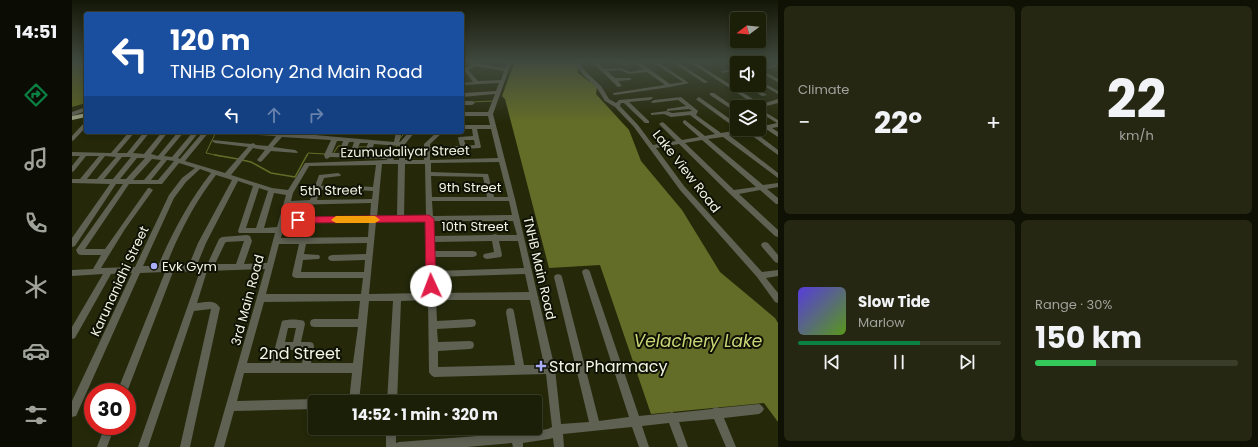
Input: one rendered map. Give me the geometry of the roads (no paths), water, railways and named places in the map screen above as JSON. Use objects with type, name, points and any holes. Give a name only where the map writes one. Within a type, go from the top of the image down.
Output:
[{"type":"main road","points":[[72,119],[84,116]]},
{"type":"street","points":[[464,84],[476,82]]},
{"type":"street","points":[[464,114],[490,114],[501,82]]},
{"type":"street","name":"Lake View Road","points":[[593,82],[599,87],[607,100],[616,106],[636,126],[682,188],[760,275],[778,300]]},
{"type":"street","points":[[615,82],[620,86]]},
{"type":"street","points":[[664,82],[670,86]]},
{"type":"street","points":[[615,94],[687,83],[685,82]]},
{"type":"street","points":[[723,82],[750,99]]},
{"type":"street","points":[[766,86],[778,93]]},
{"type":"street","points":[[642,90],[654,102]]},
{"type":"street","points":[[464,95],[498,92]]},
{"type":"street","points":[[759,92],[764,95]]},
{"type":"street","points":[[712,94],[730,106]]},
{"type":"street","points":[[616,106],[619,102],[625,101],[654,102],[679,99],[695,112],[693,114]]},
{"type":"street","points":[[699,99],[730,122]]},
{"type":"street","points":[[625,101],[647,122]]},
{"type":"street","points":[[766,105],[778,101]]},
{"type":"street","points":[[464,103],[472,103]]},
{"type":"street","points":[[669,110],[689,107]]},
{"type":"street","points":[[72,114],[84,110]]},
{"type":"street","points":[[653,114],[664,112],[671,115],[693,114],[778,176]]},
{"type":"street","points":[[766,113],[775,118],[778,124],[766,126]]},
{"type":"street","name":"TNHB Main Road","points":[[490,114],[512,199],[550,369],[559,447]]},
{"type":"street","points":[[685,122],[778,202]]},
{"type":"street","points":[[662,124],[733,193],[778,234]]},
{"type":"street","points":[[72,139],[84,126]]},
{"type":"street","points":[[464,127],[494,127]]},
{"type":"street","points":[[427,149],[478,147],[474,127]]},
{"type":"street","points":[[766,128],[778,134]]},
{"type":"street","points":[[113,154],[130,134]]},
{"type":"street","points":[[72,244],[146,134]]},
{"type":"street","points":[[106,252],[81,252],[80,250],[128,181],[164,134]]},
{"type":"street","points":[[146,181],[180,134]]},
{"type":"street","points":[[178,161],[195,134]]},
{"type":"street","points":[[72,181],[160,182],[204,134]]},
{"type":"street","points":[[260,160],[281,134],[399,143],[410,134]]},
{"type":"street","points":[[399,134],[401,162],[400,219]]},
{"type":"street","points":[[434,134],[428,142],[427,149],[434,372],[550,369]]},
{"type":"street","points":[[652,147],[730,134]]},
{"type":"street","points":[[752,136],[778,153]]},
{"type":"street","points":[[325,163],[334,138]]},
{"type":"street","points":[[462,148],[461,138],[476,138]]},
{"type":"street","points":[[341,155],[347,139]]},
{"type":"street","points":[[352,155],[358,140]]},
{"type":"street","points":[[215,141],[253,145],[295,152]]},
{"type":"street","points":[[366,156],[372,141]]},
{"type":"street","points":[[227,176],[253,145]]},
{"type":"street","points":[[72,154],[121,154],[163,158],[178,161],[272,190],[290,193]]},
{"type":"street","points":[[72,170],[85,154]]},
{"type":"street","points":[[82,181],[104,154]]},
{"type":"street","points":[[99,181],[121,154]]},
{"type":"street","points":[[327,155],[352,155],[389,158],[392,162]]},
{"type":"street","name":"Ezumudaliyar Street","points":[[308,164],[502,160]]},
{"type":"street","points":[[355,395],[379,162]]},
{"type":"street","name":"3rd Main Road","points":[[219,447],[284,220],[290,193],[308,164]]},
{"type":"street","name":"Karunanidhi Street","points":[[72,412],[171,197],[184,180],[198,168]]},
{"type":"street","points":[[125,383],[165,269],[167,253],[205,184],[214,173]]},
{"type":"street","points":[[428,174],[486,175],[491,199]]},
{"type":"street","points":[[314,202],[321,176],[338,175]]},
{"type":"street","points":[[192,268],[202,243],[236,179]]},
{"type":"street","points":[[257,185],[242,230],[244,232],[280,230]]},
{"type":"street","points":[[733,193],[778,185]]},
{"type":"street","points":[[318,188],[332,188]]},
{"type":"street","points":[[356,188],[376,189]]},
{"type":"street","points":[[97,272],[96,268],[106,252],[150,190]]},
{"type":"street","points":[[259,231],[272,190]]},
{"type":"street","name":"9th Street","points":[[428,199],[512,199]]},
{"type":"street","name":"5th Street","points":[[288,203],[374,201]]},
{"type":"street","points":[[284,220],[516,218]]},
{"type":"street","points":[[143,447],[192,307],[209,265],[223,240],[247,238],[248,241],[239,264]]},
{"type":"street","points":[[487,256],[498,255],[495,238]]},
{"type":"street","name":"10th Street","points":[[430,239],[520,238]]},
{"type":"street","points":[[277,241],[370,240]]},
{"type":"street","points":[[303,241],[295,273],[296,275],[367,275]]},
{"type":"street","points":[[765,245],[778,260]]},
{"type":"street","points":[[430,254],[473,254]]},
{"type":"street","points":[[299,257],[316,257]]},
{"type":"street","points":[[332,258],[369,257]]},
{"type":"street","points":[[72,273],[192,268],[209,265],[239,264],[270,266]]},
{"type":"street","points":[[431,274],[528,271]]},
{"type":"street","points":[[73,332],[109,272]]},
{"type":"street","points":[[586,272],[644,447]]},
{"type":"street","points":[[760,275],[778,273]]},
{"type":"street","points":[[558,277],[595,426]]},
{"type":"street","points":[[262,298],[534,296]]},
{"type":"street","points":[[392,395],[397,298]]},
{"type":"street","points":[[185,447],[216,308],[213,305],[192,307]]},
{"type":"street","points":[[510,312],[520,370]]},
{"type":"street","points":[[314,323],[362,323]]},
{"type":"street","points":[[274,368],[285,324],[301,324],[296,346]]},
{"type":"street","points":[[432,325],[472,324]]},
{"type":"street","points":[[433,347],[470,345]]},
{"type":"street","points":[[280,346],[310,346],[306,368]]},
{"type":"street","name":"2nd Street","points":[[242,368],[358,368]]},
{"type":"street","points":[[230,406],[308,404]]},
{"type":"street","points":[[399,447],[518,442],[549,434],[556,430],[716,412],[759,409]]},
{"type":"street","points":[[716,412],[731,447]]},
{"type":"street","points":[[672,417],[683,447]]},
{"type":"street","points":[[102,447],[107,435]]},
{"type":"street","points":[[391,435],[391,447]]},
{"type":"water","name":"Velachery Lake","points":[[507,82],[590,82],[597,87],[596,94],[629,130],[641,161],[682,210],[720,272],[775,318],[778,323],[778,422],[764,403],[651,414],[600,265],[549,268],[505,99],[502,96]]},
{"type":"waterway","points":[[472,102],[492,101]]},
{"type":"waterway","points":[[215,134],[206,153],[217,155]]},
{"type":"waterway","points":[[393,156],[400,138],[404,134]]},
{"type":"waterway","points":[[333,154],[338,146],[343,146]]},
{"type":"waterway","points":[[357,147],[367,147]]},
{"type":"waterway","points":[[370,148],[381,150],[383,156]]},
{"type":"waterway","points":[[307,156],[308,153],[325,154]]},
{"type":"waterway","points":[[217,155],[238,159]]},
{"type":"waterway","points":[[242,160],[251,162],[271,173],[295,177],[307,155]]},
{"type":"place","name":"Evk Gym","points":[[154,266]]},
{"type":"place","name":"Star Pharmacy","points":[[541,366]]}]
